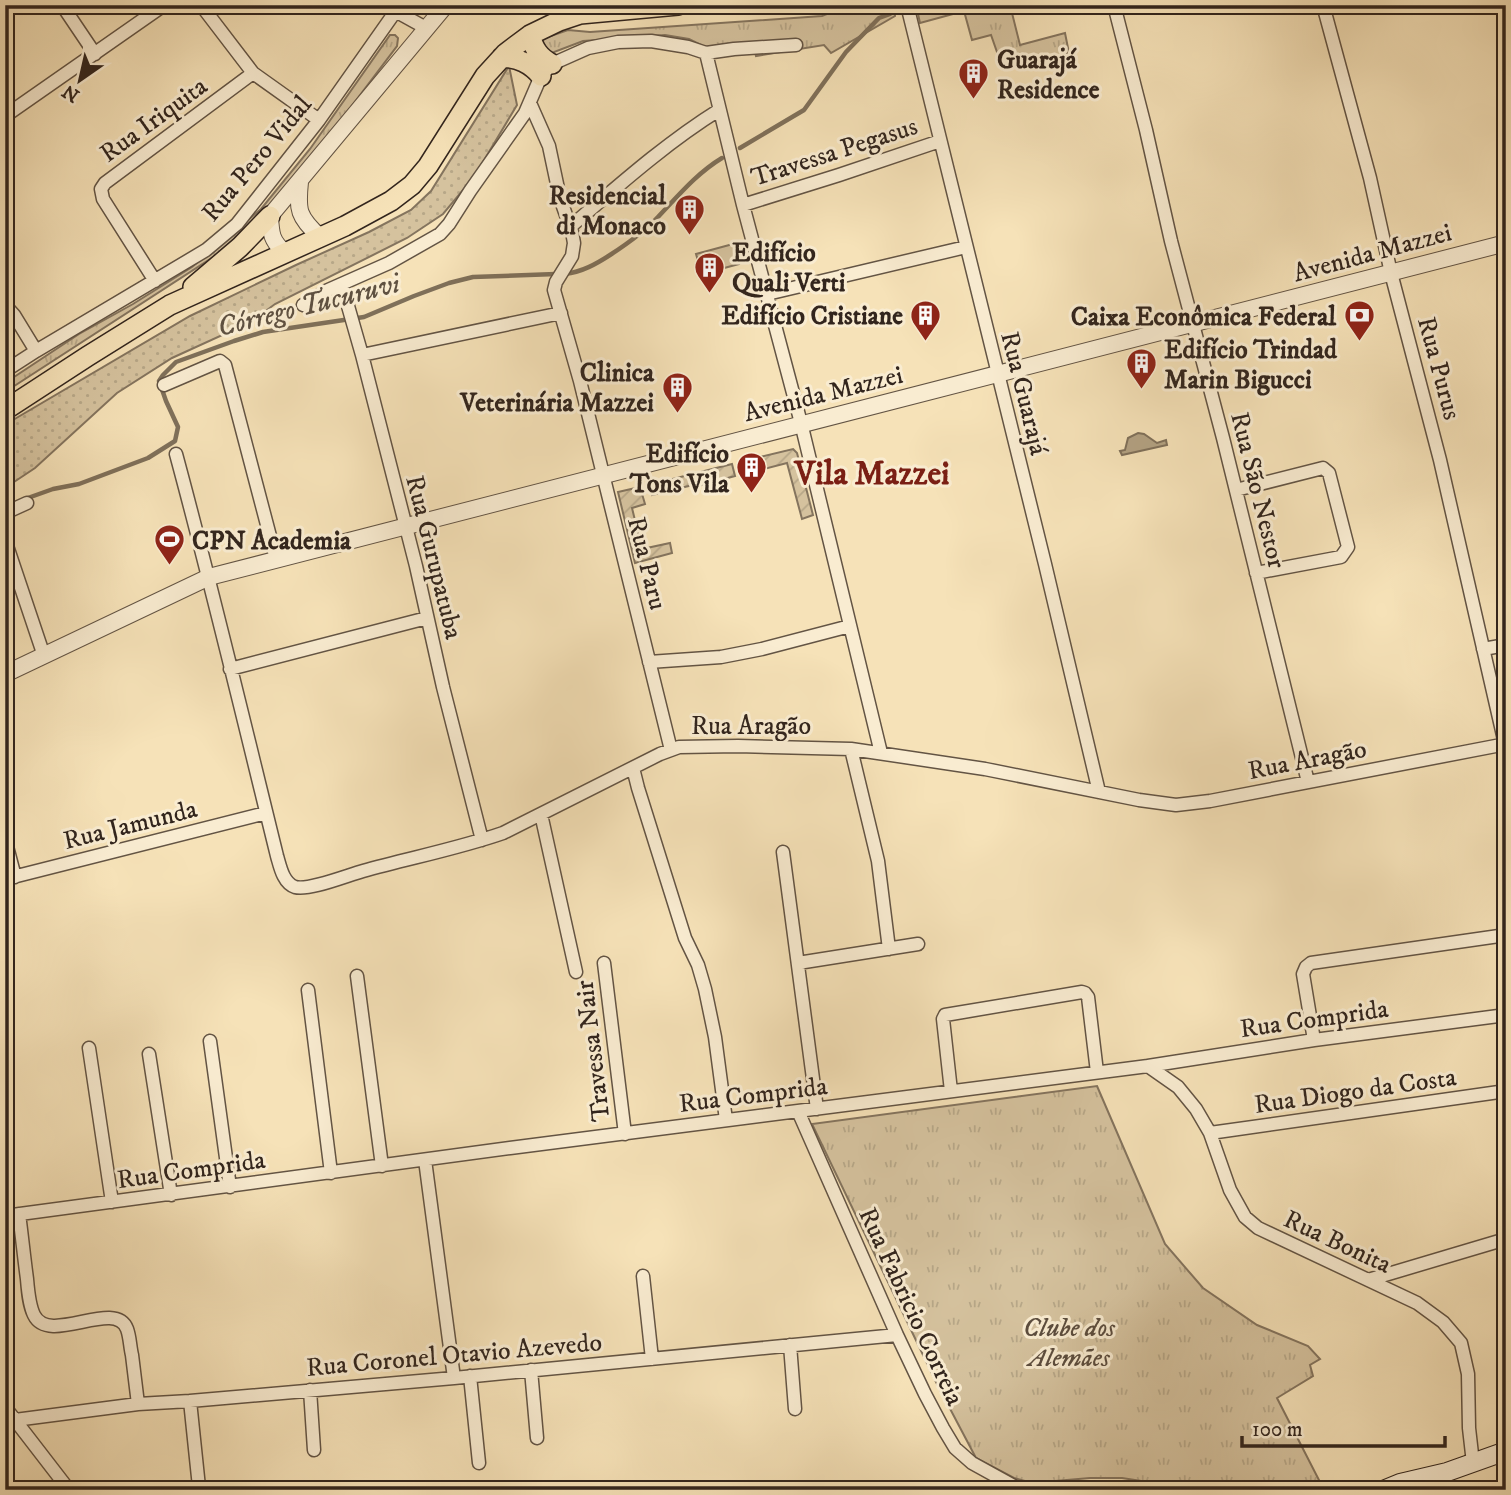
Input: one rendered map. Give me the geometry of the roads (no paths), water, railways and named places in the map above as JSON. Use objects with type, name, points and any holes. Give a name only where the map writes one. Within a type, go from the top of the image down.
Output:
[{"type":"main road","points":[[5,410],[88,355],[170,306],[320,237],[391,201],[412,186],[428,166],[485,76],[502,57],[530,35],[559,21],[580,15],[678,5]]},
{"type":"main road","points":[[530,35],[546,70]]},
{"type":"main road","points":[[502,57],[514,58],[546,70]]},
{"type":"main road","points":[[170,306],[219,267],[270,216]]},
{"type":"main road","points":[[1472,1458],[1506,1441]]},
{"type":"main road","points":[[1392,1487],[1450,1459],[1472,1458],[1506,1451]]},
{"type":"street","points":[[62,5],[95,54]]},
{"type":"street","points":[[5,116],[164,5]]},
{"type":"street","points":[[201,5],[253,73],[319,120]]},
{"type":"street","points":[[285,253],[275,244],[271,235],[270,216],[446,5]]},
{"type":"street","name":"Rua Guarajá","points":[[907,5],[1099,793]]},
{"type":"street","name":"Rua São Nestor","points":[[1114,5],[1308,782]]},
{"type":"street","name":"Rua Purus","points":[[1323,5],[1370,178],[1391,273],[1440,460],[1505,744]]},
{"type":"street","points":[[398,8],[426,28]]},
{"type":"street","name":"Rua Pero Vidal","points":[[5,371],[206,250],[237,224],[319,120],[398,8]]},
{"type":"street","points":[[303,305],[389,263],[439,234],[449,224],[525,113],[546,70],[588,48],[618,42],[651,41],[706,53],[796,45]]},
{"type":"street","points":[[706,53],[801,423],[881,752]]},
{"type":"street","name":"Rua Iriquita","points":[[155,281],[103,199],[101,188],[104,183],[253,73]]},
{"type":"street","points":[[530,103],[549,146],[560,198],[570,227],[661,152],[719,110]]},
{"type":"street","name":"Travessa Pegasus","points":[[743,205],[940,141]]},
{"type":"street","points":[[300,181],[299,211],[307,225],[320,237]]},
{"type":"street","name":"Rua Paru","points":[[570,227],[573,251],[554,290],[580,381],[671,750]]},
{"type":"street","name":"Avenida Mazzei","points":[[5,674],[209,577],[1506,243]]},
{"type":"street","points":[[766,294],[966,247]]},
{"type":"street","name":"Rua Gurupatuba","points":[[342,285],[362,355],[482,840]]},
{"type":"street","points":[[5,305],[36,351]]},
{"type":"street","points":[[362,355],[561,313]]},
{"type":"street","points":[[164,385],[220,361],[225,365],[276,559]]},
{"type":"street","points":[[176,454],[209,577]]},
{"type":"street","points":[[1236,490],[1323,468],[1329,472],[1348,547],[1341,557],[1256,573]]},
{"type":"street","points":[[5,513],[27,503]]},
{"type":"street","points":[[5,540],[44,656]]},
{"type":"street","name":"Rua Aragão","points":[[209,577],[282,872],[287,881],[295,887],[317,885],[503,833],[679,747],[738,746],[881,752],[1175,805],[1210,802],[1505,744]]},
{"type":"street","points":[[230,669],[427,618]]},
{"type":"street","points":[[649,663],[721,657],[762,649],[850,625]]},
{"type":"street","points":[[1483,649],[1506,645]]},
{"type":"street","points":[[851,749],[878,860],[889,949]]},
{"type":"street","points":[[633,768],[685,938],[698,965],[710,1010],[726,1120]]},
{"type":"street","name":"Rua Jamunda","points":[[10,878],[266,813]]},
{"type":"street","points":[[541,814],[576,972]]},
{"type":"street","points":[[5,839],[10,878]]},
{"type":"street","points":[[783,852],[817,1109]]},
{"type":"street","points":[[1314,1040],[1303,974],[1311,963],[1506,935]]},
{"type":"street","points":[[798,963],[918,944]]},
{"type":"street","name":"Travessa Nair","points":[[604,963],[625,1134]]},
{"type":"street","points":[[357,976],[382,1166]]},
{"type":"street","points":[[308,990],[331,1174]]},
{"type":"street","points":[[951,1091],[943,1018],[945,1015],[1082,992],[1088,997],[1097,1072]]},
{"type":"street","name":"Rua Comprida","points":[[5,1216],[1148,1066],[1314,1040],[1506,1015]]},
{"type":"street","points":[[210,1041],[230,1187]]},
{"type":"street","points":[[89,1048],[112,1202]]},
{"type":"street","points":[[149,1054],[171,1195]]},
{"type":"street","name":"Rua Bonita","points":[[1148,1066],[1178,1087],[1196,1109],[1210,1133],[1230,1190],[1245,1217],[1258,1228],[1417,1303],[1443,1322],[1461,1343],[1468,1374],[1472,1458]]},
{"type":"street","name":"Rua Diogo da Costa","points":[[1210,1133],[1506,1091]]},
{"type":"street","name":"Rua Fabricio Correia","points":[[798,1111],[897,1335],[955,1448],[972,1463],[1021,1490]]},
{"type":"street","points":[[425,1160],[454,1378]]},
{"type":"street","points":[[19,1214],[30,1301],[35,1317],[42,1324],[49,1325],[103,1318],[122,1322],[127,1328],[138,1404]]},
{"type":"street","points":[[1368,1280],[1506,1239]]},
{"type":"street","points":[[643,1276],[652,1359]]},
{"type":"street","name":"Rua Coronel Otavio Azevedo","points":[[15,1420],[138,1404],[454,1378],[897,1335]]},
{"type":"street","points":[[790,1345],[795,1409]]},
{"type":"street","points":[[531,1370],[537,1438]]},
{"type":"street","points":[[470,1376],[479,1463]]},
{"type":"street","points":[[310,1390],[314,1450]]},
{"type":"street","points":[[190,1401],[199,1487]]},
{"type":"street","points":[[5,1406],[69,1490]]},
{"type":"waterway","name":"Córrego Tucuruvi","points":[[740,148],[804,110],[846,52],[879,18],[890,14]]},
{"type":"waterway","name":"Córrego Tucuruvi","points":[[565,274],[594,264],[629,242],[653,222],[696,178],[722,158]]},
{"type":"waterway","name":"Córrego Tucuruvi","points":[[25,499],[53,489],[79,484],[148,458],[175,441],[178,427],[159,381],[176,362],[263,332],[364,317],[449,283],[473,277],[556,274]]},
{"type":"place","name":"Guarajá Residence","points":[[974,101]]},
{"type":"place","name":"Residencial di Monaco","points":[[689,237]]},
{"type":"place","name":"Edifício Quali Verti","points":[[709,294]]},
{"type":"place","name":"Edifício Cristiane","points":[[926,342]]},
{"type":"place","name":"Caixa Econômica Federal","points":[[1359,343]]},
{"type":"place","name":"Edifício Trindad Marin Bigucci","points":[[1141,391]]},
{"type":"place","name":"Clinica Veterinária Mazzei","points":[[677,414]]},
{"type":"place","name":"Edifício Tons Vila","points":[[752,495]]},
{"type":"place","name":"CPN Academia","points":[[169,567]]},
{"type":"district","name":"Vila Mazzei","points":[[872,472]]},
{"type":"park label","name":"Clube dos Alemães","points":[[1069,1342]]}]
